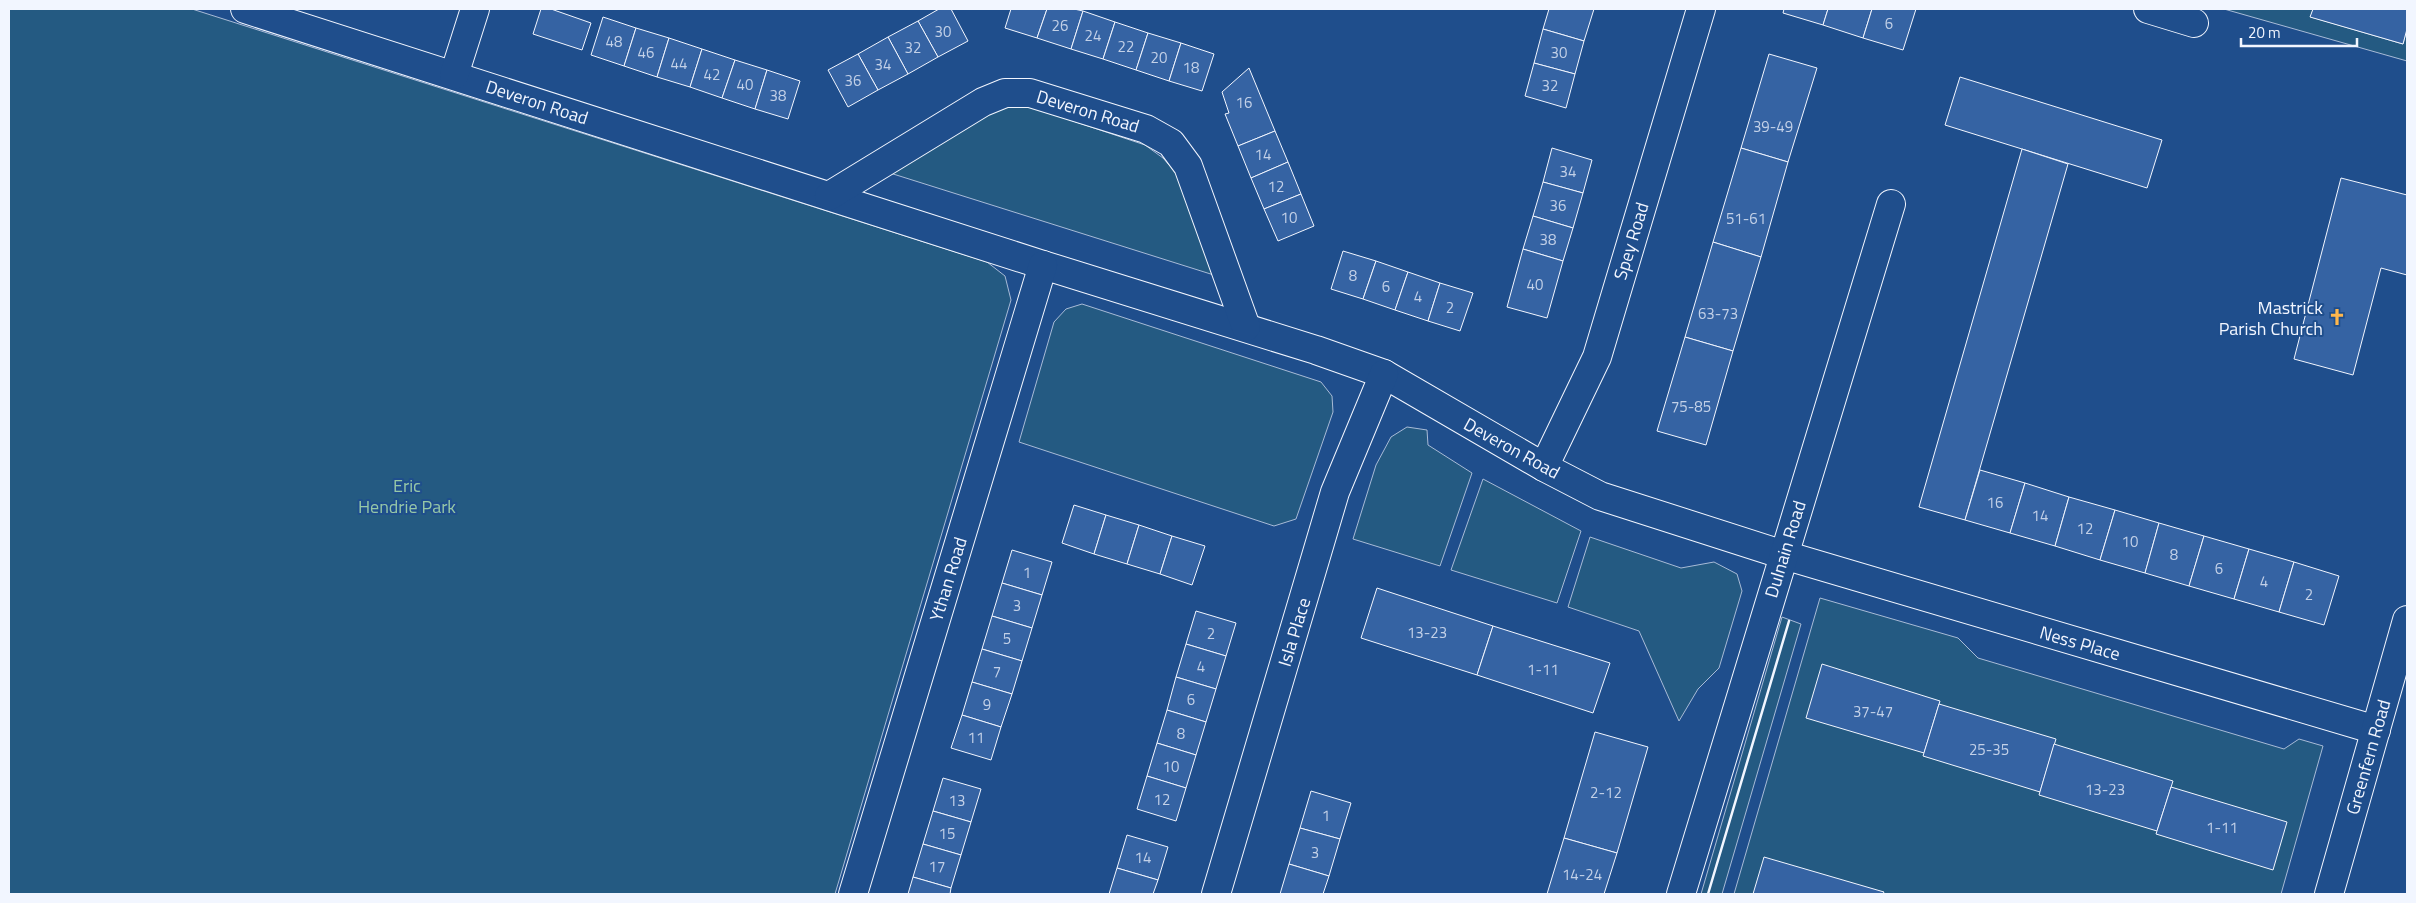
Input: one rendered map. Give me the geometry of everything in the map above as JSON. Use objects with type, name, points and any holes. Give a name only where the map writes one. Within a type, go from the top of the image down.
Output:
[{"type":"street","name":"Deveron Road","points":[[245,9],[1043,265],[1246,327],[1384,374],[1544,467],[1600,496],[1784,555]]},
{"type":"street","points":[[454,75],[475,9]]},
{"type":"street","name":"Spey Road","points":[[1544,467],[1596,357],[1702,9]]},
{"type":"street","points":[[2148,9],[2194,23]]},
{"type":"street","name":"Deveron Road","points":[[829,196],[983,102],[1005,92],[1030,93],[1146,129],[1171,143],[1188,166],[1246,327]]},
{"type":"street","name":"Dulnain Road","points":[[1681,894],[1891,204]]},
{"type":"street","name":"Ythan Road","points":[[854,894],[1043,265]]},
{"type":"street","name":"Isla Place","points":[[1216,894],[1335,492],[1384,374]]},
{"type":"street","name":"Ness Place","points":[[1784,555],[2376,730]]},
{"type":"street","name":"Greenfern Road","points":[[2329,894],[2407,620]]},
{"type":"green space","name":"Eric Hendrie Park","points":[[9,9],[192,9],[987,262],[1005,276],[1011,300],[835,894],[9,894]]},
{"type":"green space","points":[[2224,9],[2313,9],[2311,17],[2403,44],[2407,29],[2407,61]]},
{"type":"green space","points":[[1007,103],[1025,105],[1145,145],[1163,158],[1177,174],[1217,276],[890,173]]},
{"type":"green space","points":[[1082,304],[1321,382],[1332,396],[1333,412],[1296,519],[1274,526],[1019,442],[1054,322],[1066,309]]},
{"type":"green space","points":[[1407,427],[1427,430],[1428,445],[1472,473],[1440,566],[1353,539],[1376,465],[1391,437]]},
{"type":"green space","points":[[1483,479],[1581,531],[1557,603],[1451,570]]},
{"type":"green space","points":[[1590,537],[1681,568],[1714,562],[1737,574],[1742,591],[1719,668],[1698,689],[1679,721],[1639,631],[1568,607]]},
{"type":"green space","points":[[1820,598],[1958,638],[1978,658],[2284,749],[2299,739],[2323,746],[2281,894],[1734,894]]},
{"type":"green space","points":[[1782,617],[1801,624],[1722,894],[1701,894]]},
{"type":"building","points":[[541,9],[551,9],[591,23],[582,50],[533,34]]},
{"type":"building","points":[[939,9],[951,9],[968,41],[938,57],[918,21]]},
{"type":"building","points":[[1011,9],[1047,9],[1037,38],[1005,28]]},
{"type":"building","points":[[1047,9],[1083,11],[1071,49],[1037,38]]},
{"type":"building","points":[[1549,9],[1594,9],[1584,41],[1543,29]]},
{"type":"building","points":[[1784,9],[1828,9],[1823,25],[1783,13]]},
{"type":"building","points":[[1828,9],[1872,9],[1863,38],[1823,25]]},
{"type":"building","points":[[1872,9],[1916,9],[1903,50],[1863,38]]},
{"type":"building","points":[[2313,9],[2407,9],[2407,29],[2403,44],[2310,17]]},
{"type":"building","points":[[1083,11],[1115,22],[1103,59],[1071,49]]},
{"type":"building","points":[[603,17],[636,28],[624,66],[591,55]]},
{"type":"building","points":[[918,21],[938,57],[908,74],[888,37]]},
{"type":"building","points":[[1115,22],[1148,33],[1136,70],[1103,59]]},
{"type":"building","points":[[636,28],[669,38],[657,77],[624,66]]},
{"type":"building","points":[[1543,29],[1584,41],[1575,74],[1534,63]]},
{"type":"building","points":[[1148,33],[1181,43],[1169,81],[1136,70]]},
{"type":"building","points":[[888,37],[908,74],[878,90],[858,54]]},
{"type":"building","points":[[669,38],[702,49],[690,87],[657,77]]},
{"type":"building","points":[[1181,43],[1214,54],[1202,91],[1169,81]]},
{"type":"building","points":[[702,49],[735,60],[722,98],[690,87]]},
{"type":"building","points":[[858,54],[878,90],[848,107],[828,70]]},
{"type":"building","points":[[1769,54],[1817,68],[1788,162],[1741,148]]},
{"type":"building","points":[[735,60],[767,70],[755,109],[722,98]]},
{"type":"building","points":[[1534,63],[1575,74],[1566,108],[1525,96]]},
{"type":"building","points":[[1249,68],[1275,131],[1238,146],[1225,114],[1229,113],[1222,92]]},
{"type":"building","points":[[767,70],[800,81],[788,119],[755,109]]},
{"type":"building","points":[[1960,77],[2162,140],[2147,188],[1945,125]]},
{"type":"building","points":[[1275,131],[1288,162],[1251,178],[1238,146]]},
{"type":"building","points":[[1552,148],[1592,160],[1583,193],[1543,182]]},
{"type":"building","points":[[1741,148],[1788,162],[1761,257],[1713,242]]},
{"type":"building","points":[[2022,149],[2068,164],[1965,520],[1919,507]]},
{"type":"building","points":[[1288,162],[1301,194],[1264,209],[1251,178]]},
{"type":"building","name":"Mastrick Parish Church","points":[[2341,178],[2407,195],[2407,275],[2381,268],[2353,375],[2294,359]]},
{"type":"building","points":[[1543,182],[1583,193],[1573,228],[1533,216]]},
{"type":"building","points":[[1301,194],[1314,226],[1278,241],[1264,209]]},
{"type":"building","points":[[1533,216],[1573,228],[1563,261],[1523,249]]},
{"type":"building","points":[[1713,242],[1761,257],[1733,351],[1685,337]]},
{"type":"building","points":[[1523,249],[1563,261],[1547,318],[1507,307]]},
{"type":"building","points":[[1343,251],[1376,261],[1363,299],[1331,289]]},
{"type":"building","points":[[1376,261],[1408,272],[1395,310],[1363,299]]},
{"type":"building","points":[[1408,272],[1440,283],[1428,321],[1395,310]]},
{"type":"building","points":[[1440,283],[1473,293],[1460,331],[1428,321]]},
{"type":"building","points":[[1685,337],[1733,351],[1706,445],[1657,431]]},
{"type":"building","points":[[1980,470],[2025,483],[2010,533],[1965,520]]},
{"type":"building","points":[[2025,483],[2069,497],[2055,546],[2010,533]]},
{"type":"building","points":[[2069,497],[2115,510],[2100,560],[2055,546]]},
{"type":"building","points":[[1074,505],[1106,515],[1094,554],[1062,543]]},
{"type":"building","points":[[2115,510],[2159,523],[2145,573],[2100,560]]},
{"type":"building","points":[[1106,515],[1139,525],[1127,564],[1094,554]]},
{"type":"building","points":[[2159,523],[2204,536],[2189,586],[2145,573]]},
{"type":"building","points":[[1139,525],[1172,536],[1160,574],[1127,564]]},
{"type":"building","points":[[1172,536],[1205,546],[1192,585],[1160,574]]},
{"type":"building","points":[[2204,536],[2249,549],[2234,599],[2189,586]]},
{"type":"building","points":[[2249,549],[2294,562],[2279,612],[2234,599]]},
{"type":"building","points":[[1012,550],[1052,562],[1042,595],[1002,583]]},
{"type":"building","points":[[2294,562],[2339,576],[2324,625],[2279,612]]},
{"type":"building","points":[[1002,583],[1042,595],[1032,628],[992,616]]},
{"type":"building","points":[[1377,588],[1493,626],[1477,675],[1361,638]]},
{"type":"building","points":[[1196,611],[1236,623],[1226,656],[1186,644]]},
{"type":"building","points":[[992,616],[1032,628],[1022,661],[982,649]]},
{"type":"building","points":[[1493,626],[1610,663],[1593,713],[1477,675]]},
{"type":"building","points":[[1186,644],[1226,656],[1216,689],[1176,677]]},
{"type":"building","points":[[982,649],[1022,661],[1012,694],[972,682]]},
{"type":"building","points":[[1822,664],[1940,701],[1924,753],[1806,718]]},
{"type":"building","points":[[1176,677],[1216,689],[1206,722],[1167,710]]},
{"type":"building","points":[[972,682],[1012,694],[1001,727],[962,715]]},
{"type":"building","points":[[1939,704],[2056,739],[2040,792],[1923,756]]},
{"type":"building","points":[[1167,710],[1206,722],[1196,755],[1157,743]]},
{"type":"building","points":[[962,715],[1001,727],[991,760],[951,748]]},
{"type":"building","points":[[1595,732],[1648,747],[1617,853],[1564,838]]},
{"type":"building","points":[[1157,743],[1196,755],[1186,788],[1147,776]]},
{"type":"building","points":[[2054,744],[2173,781],[2157,831],[2039,795]]},
{"type":"building","points":[[1147,776],[1186,788],[1176,821],[1137,809]]},
{"type":"building","points":[[943,778],[981,789],[971,822],[933,811]]},
{"type":"building","points":[[2171,787],[2287,822],[2273,870],[2156,834]]},
{"type":"building","points":[[1311,791],[1351,803],[1340,839],[1300,828]]},
{"type":"building","points":[[933,811],[971,822],[961,855],[923,844]]},
{"type":"building","points":[[1300,828],[1340,839],[1329,876],[1289,864]]},
{"type":"building","points":[[1127,835],[1168,847],[1158,880],[1117,868]]},
{"type":"building","points":[[1564,838],[1617,853],[1604,894],[1547,894]]},
{"type":"building","points":[[923,844],[961,855],[951,888],[913,877]]},
{"type":"building","points":[[1764,857],[1884,892],[1883,894],[1753,894]]},
{"type":"building","points":[[1289,864],[1329,876],[1323,894],[1280,894]]},
{"type":"building","points":[[1117,868],[1158,880],[1153,894],[1109,894]]},
{"type":"building","points":[[913,877],[951,888],[950,894],[908,894]]},
{"type":"wall","points":[[1708,894],[1789,621]]},
{"type":"place","name":"Mastrick Parish Church","points":[[2337,317]]}]
